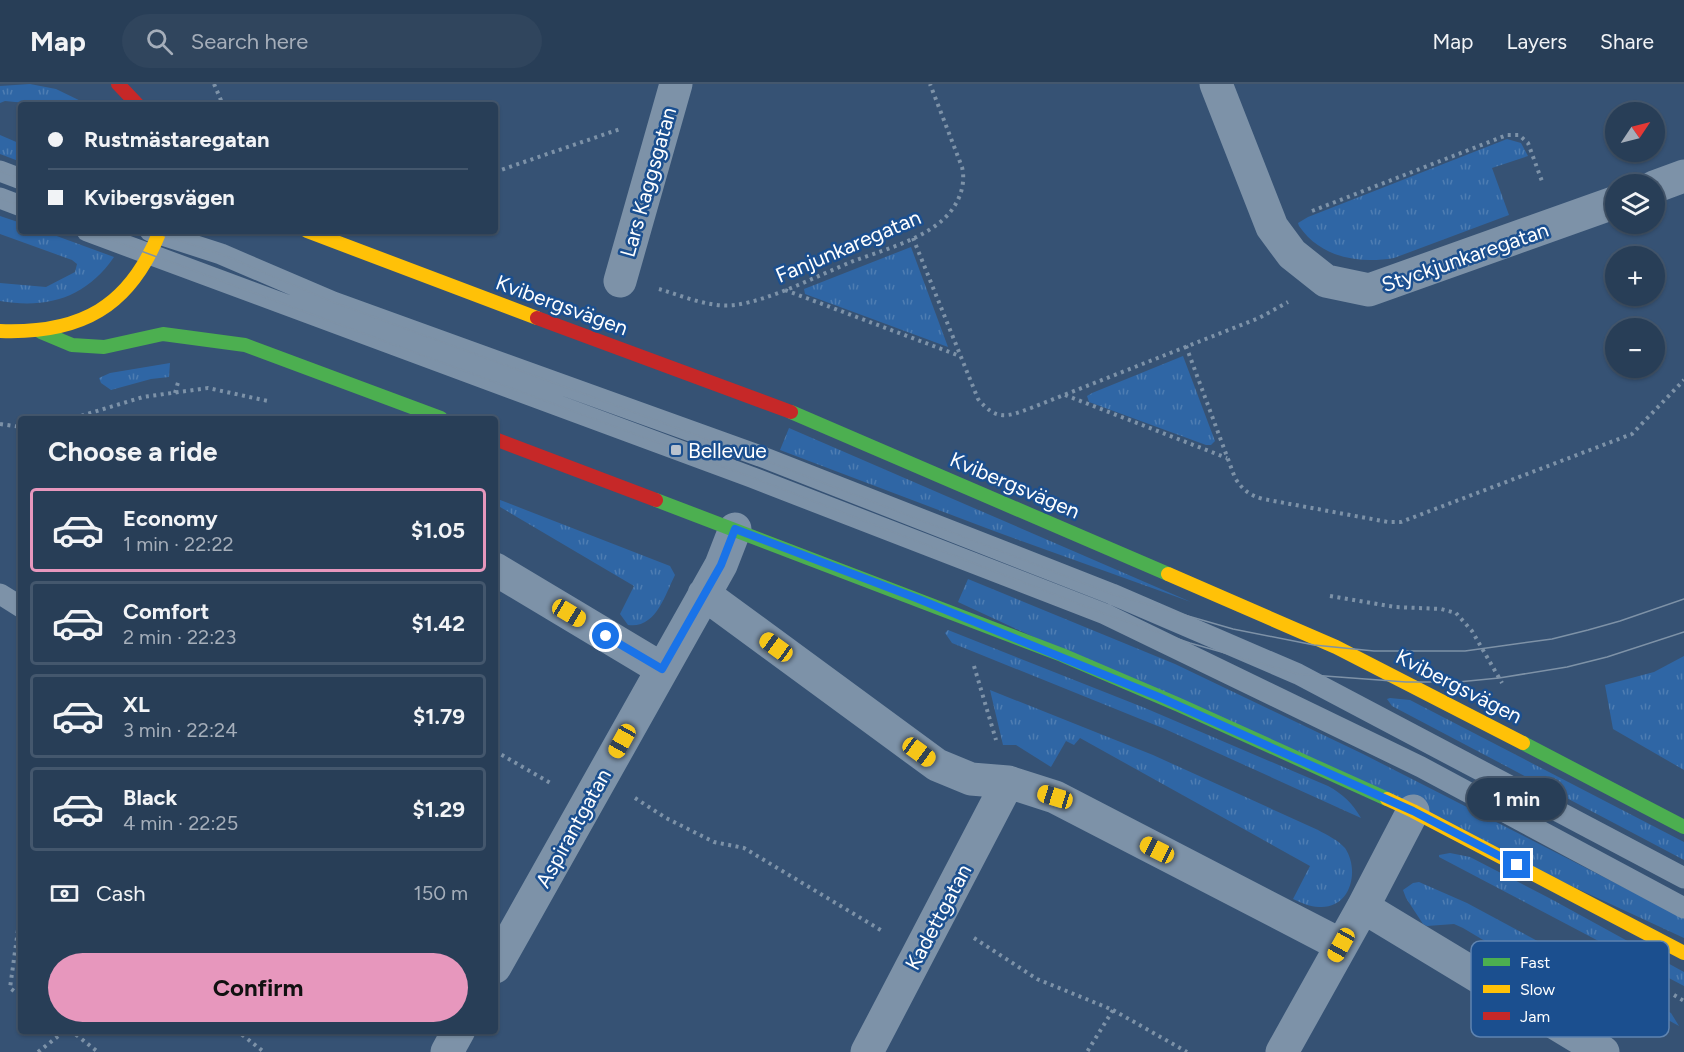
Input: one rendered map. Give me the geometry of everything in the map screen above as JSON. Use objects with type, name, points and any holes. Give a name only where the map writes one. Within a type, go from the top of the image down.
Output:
[{"type":"street","points":[[118,84],[132,95]]},
{"type":"street","name":"Lars Kaggsgatan","points":[[620,281],[676,84]]},
{"type":"street","name":"Styckjunkaregatan","points":[[1216,84],[1272,227],[1292,254],[1326,281],[1369,290],[1605,206]]},
{"type":"street","points":[[1665,183],[1684,176]]},
{"type":"street","points":[[0,331],[40,332],[79,322],[97,313],[128,288],[150,255],[155,234]]},
{"type":"street","name":"Kvibergsvägen","points":[[315,234],[780,406],[1366,662],[1684,827]]},
{"type":"street","points":[[40,332],[72,345],[104,347],[163,334],[245,345],[436,416]]},
{"type":"street","points":[[498,440],[916,598],[1179,705],[1413,811],[1661,941]]},
{"type":"street","name":"Aspirantgatan","points":[[498,962],[721,565],[735,529]]},
{"type":"street","points":[[498,571],[662,669]]},
{"type":"street","points":[[704,594],[937,765],[971,779],[1008,782],[1055,797],[1341,945]]},
{"type":"street","name":"Kadettgatan","points":[[867,1052],[1008,782]]},
{"type":"street","points":[[1282,1052],[1363,907],[1413,811]]},
{"type":"street","points":[[1363,907],[1471,972]]},
{"type":"street","points":[[1669,945],[1684,953]]},
{"type":"street","points":[[447,1052],[457,1034]]},
{"type":"street","points":[[1578,1037],[1603,1052]]},
{"type":"lane","points":[[0,171],[18,178]]},
{"type":"lane","points":[[0,198],[18,205]]},
{"type":"lane","points":[[95,234],[751,477],[1105,614],[1421,767],[1684,908]]},
{"type":"lane","points":[[162,234],[221,254],[333,302],[760,456],[1123,599],[1298,674],[1684,878]]},
{"type":"lane","points":[[0,594],[18,605]]},
{"type":"path","points":[[214,84],[222,102]]},
{"type":"path","name":"Fanjunkaregatan","points":[[620,281],[660,289],[706,303],[723,305],[746,302],[784,289],[929,230],[947,216],[958,199],[965,179],[930,84]]},
{"type":"path","points":[[498,171],[607,132],[667,117]]},
{"type":"path","points":[[1272,227],[1507,135],[1520,135],[1528,142],[1557,225]]},
{"type":"path","points":[[913,238],[978,399],[989,411],[1007,416],[1259,318],[1326,281]]},
{"type":"path","points":[[784,289],[960,356]]},
{"type":"path","points":[[1186,346],[1227,458],[1242,489],[1251,496],[1263,500],[1395,523],[1632,434],[1684,380]]},
{"type":"path","points":[[80,416],[143,396],[208,388],[270,401]]},
{"type":"path","points":[[1065,394],[1227,458]]},
{"type":"path","points":[[0,424],[18,427]]},
{"type":"path","points":[[963,662],[985,670]]},
{"type":"path","points":[[974,666],[1008,782]]},
{"type":"path","points":[[498,753],[556,786]]},
{"type":"path","points":[[602,777],[666,818],[714,842],[744,848],[919,952]]},
{"type":"path","points":[[939,914],[1000,957],[1037,979],[1113,1010],[1187,1052]]},
{"type":"path","points":[[18,930],[10,988],[18,994]]},
{"type":"path","points":[[1669,993],[1684,1001]]},
{"type":"path","points":[[1088,1052],[1113,1010]]},
{"type":"path","points":[[38,1052],[63,1034]]},
{"type":"path","points":[[73,1034],[98,1052]]},
{"type":"path","points":[[241,1034],[264,1052]]},
{"type":"green space","points":[[30,84],[56,89],[83,102],[5,101],[0,103],[0,86]]},
{"type":"green space","points":[[0,135],[18,143],[18,161],[0,154]]},
{"type":"green space","points":[[1507,139],[1521,143],[1528,156],[1492,168],[1509,215],[1394,258],[1381,260],[1354,259],[1329,252],[1308,237],[1299,226],[1298,223],[1308,217]]},
{"type":"green space","points":[[0,216],[18,222],[18,234],[51,234],[114,257],[91,282],[64,297],[34,303],[0,301],[0,283],[46,287],[75,272],[77,264],[72,260],[0,234]]},
{"type":"green space","points":[[911,247],[948,347],[805,294],[804,289]]},
{"type":"green space","points":[[1183,356],[1215,441],[1211,445],[1089,402],[1087,396],[1092,393]]},
{"type":"green space","points":[[170,363],[169,377],[151,379],[111,390],[101,383],[99,378],[110,373]]},
{"type":"green space","points":[[789,428],[1191,602],[780,450]]},
{"type":"green space","points":[[498,499],[670,566],[675,575],[653,616],[638,625],[628,625],[620,614],[634,586],[498,506]]},
{"type":"green space","points":[[968,579],[1175,664],[1363,754],[1684,918],[1684,938],[958,602]]},
{"type":"green space","points":[[948,630],[1145,708],[1328,786],[1347,800],[1361,818],[1165,729],[952,643],[945,633]]},
{"type":"green space","points":[[1684,656],[1684,770],[1613,729],[1605,685],[1654,672]]},
{"type":"green space","points":[[990,690],[1153,755],[1336,840],[1345,848],[1352,867],[1350,886],[1345,895],[1339,902],[1319,907],[1309,906],[1293,899],[1310,866],[1080,738],[1074,745],[1066,741],[1051,767],[1016,745],[1003,745]]},
{"type":"green space","points":[[1387,699],[1410,700],[1684,842],[1684,860],[1392,706]]},
{"type":"green space","points":[[1450,853],[1470,857],[1628,941],[1599,941],[1439,855]]},
{"type":"green space","points":[[1419,882],[1467,903],[1537,941],[1485,941],[1454,924],[1427,926],[1423,924],[1403,890]]},
{"type":"green space","points":[[1669,964],[1684,972],[1684,986],[1669,978]]},
{"type":"green space","points":[[1669,1012],[1671,1013],[1679,1026],[1669,1021]]},
{"type":"tram line","points":[[0,171],[18,178]]},
{"type":"tram line","points":[[0,198],[18,205]]},
{"type":"tram line","points":[[95,234],[751,477],[1105,614],[1190,643],[1298,674],[1406,682],[1458,682],[1499,678],[1567,667],[1607,657],[1684,632]]},
{"type":"tram line","points":[[159,234],[221,254],[333,302],[759,458],[1112,594],[1233,629],[1314,645],[1374,651],[1465,651],[1552,639],[1620,621],[1684,599]]},
{"type":"traffic: fast","points":[[41,332],[72,345],[104,347],[163,334],[245,345],[436,416]]},
{"type":"traffic: fast","points":[[791,412],[1168,574]]},
{"type":"traffic: fast","points":[[656,500],[1062,655],[1387,799]]},
{"type":"traffic: fast","points":[[1523,743],[1684,827]]},
{"type":"traffic: slow","points":[[0,331],[29,331],[55,327],[78,321],[99,311],[118,297],[134,279],[159,234]]},
{"type":"traffic: slow","points":[[315,234],[537,318]]},
{"type":"traffic: slow","points":[[1168,574],[1336,647],[1523,743]]},
{"type":"traffic: slow","points":[[1387,799],[1661,941]]},
{"type":"traffic: slow","points":[[1669,945],[1684,953]]},
{"type":"traffic: jam","points":[[118,84],[135,102]]},
{"type":"traffic: jam","points":[[537,318],[791,412]]},
{"type":"traffic: jam","points":[[498,440],[656,500]]},
{"type":"place","name":"Bellevue","points":[[676,450]]},
{"type":"route","points":[[606,636],[662,669],[721,565],[735,529],[916,598],[1159,697],[1413,811],[1517,865]]}]
